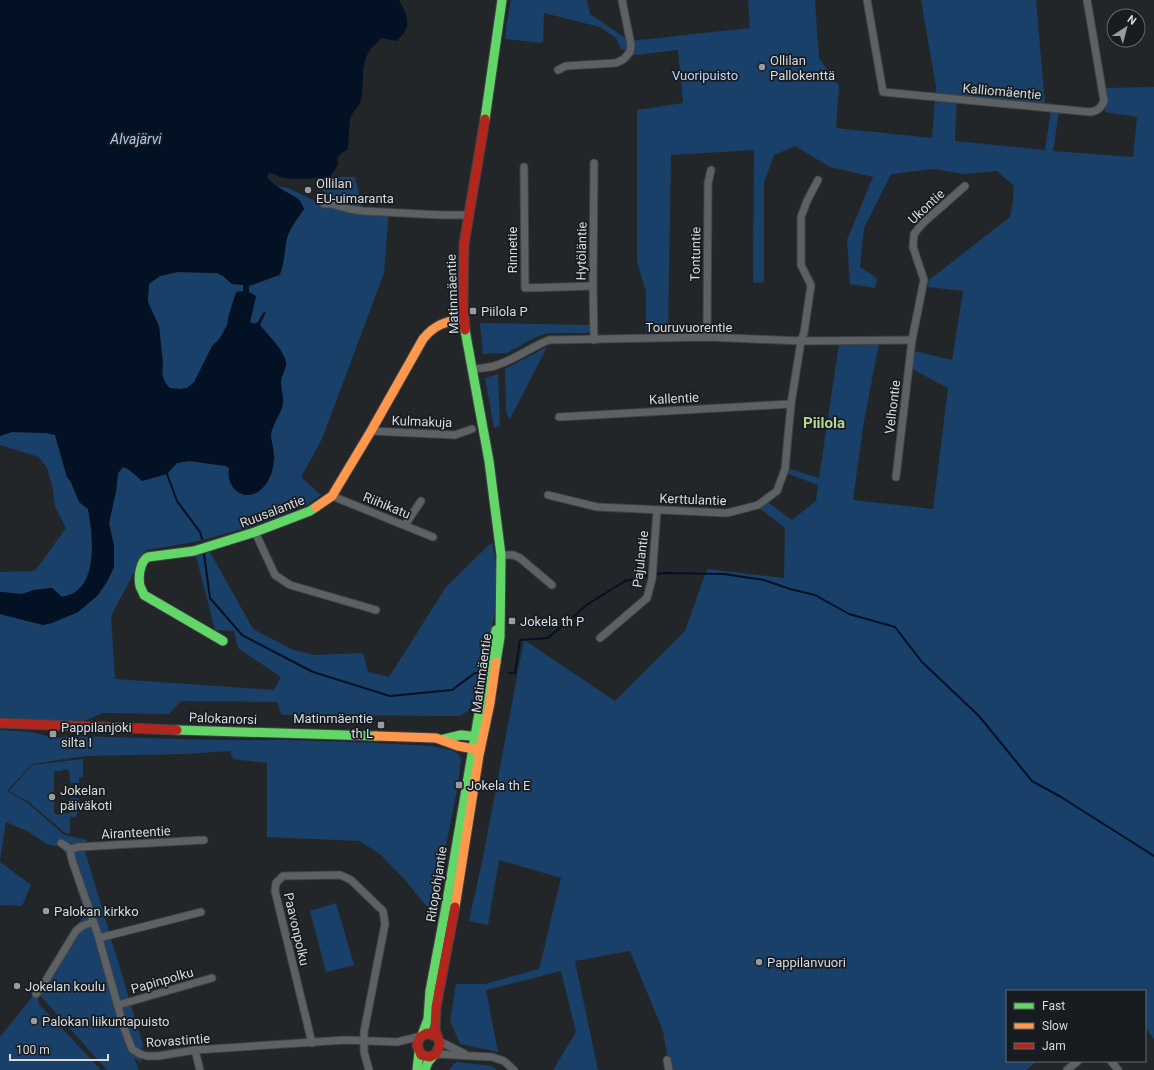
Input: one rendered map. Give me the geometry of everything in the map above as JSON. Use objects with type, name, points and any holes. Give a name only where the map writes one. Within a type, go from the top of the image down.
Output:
[{"type":"main road","name":"Matinmäentie","points":[[479,737],[488,666],[500,611],[501,555],[489,461],[464,319],[463,271],[464,244],[468,215],[490,88],[502,0]]},
{"type":"main road","name":"Ruusalantie","points":[[223,641],[144,595],[140,586],[141,564],[144,559],[148,557],[194,551],[255,532],[310,511],[332,496],[423,339],[430,330],[444,322],[464,319]]},
{"type":"main road","name":"Palokanorsi","points":[[0,723],[444,739],[461,735],[479,737]]},
{"type":"main road","name":"Ritopohjantie","points":[[421,1036],[427,1023],[430,992],[479,737]]},
{"type":"main road","name":"Palokanorsi","points":[[444,739],[455,745],[476,749]]},
{"type":"main road","name":"Ritopohjantie","points":[[438,1039],[435,1026],[436,1007],[452,925],[476,749]]},
{"type":"main road","points":[[417,1070],[418,1051],[416,1043],[421,1036],[430,1034],[438,1039],[439,1048],[428,1062],[425,1070]]},
{"type":"main road","points":[[418,1051],[426,1057],[435,1055]]},
{"type":"street","points":[[558,70],[566,66],[616,63],[624,59],[630,52],[631,45],[622,0]]},
{"type":"street","name":"Kalliomäentie","points":[[867,0],[883,92],[1090,112],[1101,108],[1104,101],[1087,0]]},
{"type":"street","name":"Hytöläntie","points":[[594,163],[594,340]]},
{"type":"street","name":"Rinnetie","points":[[524,167],[525,288],[593,286]]},
{"type":"street","name":"Tontuntie","points":[[706,338],[708,183],[711,170]]},
{"type":"street","name":"Kerttulantie","points":[[548,495],[597,507],[727,513],[758,505],[777,491],[785,469],[791,404],[811,285],[802,265],[801,217],[807,201],[818,180]]},
{"type":"street","name":"Ukontie","points":[[912,340],[924,280],[913,247],[914,234],[923,222],[965,186]]},
{"type":"street","points":[[324,204],[331,204],[363,211],[468,215]]},
{"type":"street","name":"Touruvuorentie","points":[[472,369],[496,366],[549,340],[706,338],[801,341],[912,340]]},
{"type":"street","name":"Velhontie","points":[[896,477],[912,340]]},
{"type":"street","name":"Kallentie","points":[[559,417],[791,404]]},
{"type":"street","name":"Kulmakuja","points":[[371,430],[455,435],[472,429]]},
{"type":"street","name":"Riihikatu","points":[[332,496],[433,537]]},
{"type":"street","points":[[405,525],[422,501]]},
{"type":"street","name":"Pajulantie","points":[[600,638],[647,598],[652,579],[657,510]]},
{"type":"street","points":[[255,532],[275,575],[290,585],[376,610]]},
{"type":"street","points":[[501,555],[513,555],[520,558],[552,585]]},
{"type":"street","name":"Airanteentie","points":[[70,849],[79,847],[204,840]]},
{"type":"street","points":[[61,844],[70,849]]},
{"type":"street","name":"Rovastintie","points":[[70,849],[72,860],[99,938],[124,1028],[132,1049],[140,1054],[147,1056],[158,1056],[195,1050],[364,1040],[397,1042],[410,1045],[418,1051]]},
{"type":"street","name":"Paavonpolku","points":[[312,1043],[275,891],[276,883],[283,876],[340,875],[351,880],[384,911],[385,924],[366,1021],[364,1040]]},
{"type":"street","points":[[99,938],[201,912]]},
{"type":"street","points":[[36,994],[76,931],[82,926],[93,922]]},
{"type":"street","name":"Papinpolku","points":[[118,1005],[212,978]]},
{"type":"street","name":"Rovastintie","points":[[397,1042],[421,1036]]},
{"type":"street","points":[[438,1039],[467,1055]]},
{"type":"street","points":[[364,1040],[364,1052],[369,1070]]},
{"type":"street","points":[[195,1050],[200,1070]]},
{"type":"street","points":[[435,1055],[467,1055],[499,1059],[508,1064],[514,1070]]},
{"type":"street","points":[[667,1060],[669,1070]]},
{"type":"street","points":[[1068,1070],[1077,1062]]},
{"type":"street","points":[[1112,1062],[1118,1070]]},
{"type":"green space","name":"Vuoripuisto","points":[[511,0],[587,0],[590,14],[630,41],[750,28],[748,0],[815,0],[819,58],[839,86],[836,128],[932,138],[936,87],[921,0],[1036,0],[1045,103],[957,96],[955,141],[1045,150],[1051,110],[1059,111],[1053,151],[1133,157],[1137,117],[1105,112],[1105,88],[1154,87],[1154,1039],[1146,1028],[1146,990],[1006,990],[1006,1062],[1036,1062],[1026,1070],[670,1070],[663,1031],[630,951],[575,961],[598,1070],[553,1070],[576,1032],[561,971],[486,990],[498,1052],[460,1044],[450,1021],[456,984],[485,984],[539,969],[561,878],[499,860],[488,925],[469,921],[483,857],[524,640],[615,701],[685,631],[707,569],[784,578],[785,528],[758,507],[766,501],[792,520],[816,501],[818,485],[786,473],[787,468],[819,478],[839,344],[879,343],[863,427],[853,500],[933,509],[948,388],[912,369],[915,351],[952,360],[963,291],[928,287],[929,280],[1010,217],[1014,186],[997,171],[963,174],[933,169],[891,174],[864,228],[860,267],[877,278],[875,288],[850,284],[847,240],[873,177],[830,167],[795,146],[774,155],[764,182],[764,282],[753,283],[754,150],[671,155],[668,331],[646,332],[646,292],[637,261],[637,110],[683,103],[678,50],[635,55],[621,49],[616,38],[600,27],[544,13],[543,43],[505,39]]},
{"type":"green space","points":[[355,177],[362,207],[389,210],[384,273],[322,439],[301,477],[321,495],[307,505],[253,526],[195,542],[146,550],[111,616],[115,679],[274,690],[281,677],[238,648],[234,631],[215,630],[196,556],[210,552],[253,629],[293,650],[314,655],[363,653],[368,672],[389,677],[446,587],[492,542],[497,573],[495,613],[472,704],[468,711],[460,716],[282,715],[277,702],[181,701],[169,714],[103,713],[84,721],[25,720],[0,717],[0,614],[35,623],[52,623],[78,612],[98,595],[114,546],[109,523],[116,491],[118,473],[123,467],[131,470],[136,476],[167,474],[176,463],[189,461],[226,466],[229,468],[275,459],[270,434],[283,405],[258,327],[263,313],[258,322],[254,324],[250,322],[256,297],[249,292],[249,286],[280,275],[283,266],[288,234],[304,209],[289,193],[277,186],[288,188],[313,200],[316,203],[320,201],[333,201],[325,193],[322,186],[322,178]]},
{"type":"green space","points":[[177,272],[217,273],[232,284],[243,285],[244,291],[203,378],[187,388],[180,389],[169,388],[164,380],[162,374],[163,364],[159,326],[148,302],[149,284],[160,276]]},
{"type":"green space","points":[[480,323],[591,325],[591,329],[588,333],[547,333],[534,338],[507,353],[483,354]]},
{"type":"green space","points":[[547,347],[510,419],[506,410],[505,369]]},
{"type":"green space","points":[[498,374],[500,426],[494,428],[485,378]]},
{"type":"green space","points":[[11,432],[47,433],[55,435],[67,477],[71,482],[79,502],[88,509],[92,547],[91,561],[88,574],[83,585],[74,593],[62,597],[52,588],[34,590],[23,594],[0,592],[0,572],[35,571],[66,528],[55,507],[53,489],[47,468],[39,457],[0,445],[0,436]]},
{"type":"green space","points":[[0,730],[30,732],[56,738],[72,736],[217,740],[283,740],[431,746],[451,750],[458,754],[461,759],[458,785],[435,910],[427,907],[405,880],[381,855],[360,841],[267,837],[267,763],[233,759],[230,751],[185,754],[85,756],[32,764],[7,791],[28,803],[64,835],[87,840],[85,851],[143,1045],[141,1062],[134,1058],[139,1070],[107,1070],[37,992],[39,1004],[101,1070],[0,1070],[0,1037],[37,991],[85,914],[66,854],[59,844],[56,846],[47,844],[27,831],[6,822],[0,860]]},
{"type":"green space","points":[[83,759],[83,777],[79,778],[79,783],[70,783],[69,771],[65,769],[61,771],[54,771],[54,813],[58,815],[61,813],[70,813],[70,798],[79,798],[78,812],[75,817],[70,817],[70,834],[65,833],[29,802],[9,791],[32,765]]},
{"type":"green space","points":[[0,862],[31,885],[22,906],[0,905]]},
{"type":"green space","points":[[336,903],[354,965],[326,972],[310,911]]},
{"type":"green space","points":[[456,1062],[491,1066],[497,1070],[449,1070]]},
{"type":"water","name":"Alvajärvi","points":[[0,0],[399,0],[406,15],[407,27],[396,41],[382,38],[368,53],[365,60],[361,100],[350,118],[348,149],[337,158],[338,165],[330,177],[290,179],[269,173],[267,178],[296,197],[304,209],[288,234],[279,275],[249,286],[249,292],[256,296],[250,322],[254,324],[258,322],[263,313],[266,312],[260,325],[284,355],[286,360],[281,383],[283,404],[272,428],[271,435],[274,462],[271,475],[260,491],[247,495],[240,493],[231,484],[229,468],[226,466],[189,461],[177,463],[167,474],[142,481],[131,471],[123,467],[118,473],[116,491],[109,523],[114,546],[114,567],[108,580],[98,595],[78,612],[52,623],[43,625],[0,614],[0,592],[22,594],[34,590],[52,588],[62,597],[74,593],[83,585],[88,574],[92,547],[88,509],[79,502],[71,482],[67,477],[55,435],[47,433],[12,432],[0,436]],"holes":[[[177,272],[217,273],[232,284],[243,285],[243,291],[236,292],[227,325],[220,338],[212,346],[194,382],[187,388],[170,388],[163,377],[159,326],[148,302],[149,284],[160,276]]]},
{"type":"waterway","points":[[167,474],[177,501],[200,532],[202,539]]},
{"type":"waterway","points":[[204,554],[210,598],[242,635],[313,672],[390,696],[452,690],[475,673],[482,673]]},
{"type":"waterway","points":[[658,574],[724,574],[764,580],[790,589],[815,595],[849,614],[895,627],[922,662],[979,716],[1032,781],[1061,797],[1154,856]]},
{"type":"waterway","points":[[509,673],[515,673],[520,640],[548,638],[588,604],[625,581],[648,576]]},
{"type":"traffic: fast","points":[[485,119],[502,0]]},
{"type":"traffic: fast","points":[[465,330],[489,461],[501,555],[500,637],[496,662]]},
{"type":"traffic: fast","points":[[223,641],[144,595],[140,586],[139,578],[141,566],[145,559],[148,557],[194,551],[255,532],[310,511],[316,507]]},
{"type":"traffic: fast","points":[[422,1035],[428,1019],[430,991],[480,707],[496,630]]},
{"type":"traffic: fast","points":[[177,730],[376,736]]},
{"type":"traffic: fast","points":[[444,739],[461,735],[480,737]]},
{"type":"traffic: fast","points":[[417,1070],[419,1052]]},
{"type":"traffic: fast","points":[[425,1070],[428,1062],[433,1056]]},
{"type":"traffic: slow","points":[[316,507],[332,496],[423,339],[427,334],[441,324],[464,319]]},
{"type":"traffic: slow","points":[[455,907],[479,755],[490,703],[496,662]]},
{"type":"traffic: slow","points":[[376,736],[436,738],[458,746],[480,750]]},
{"type":"traffic: jam","points":[[465,330],[463,303],[464,244],[485,119]]},
{"type":"traffic: jam","points":[[0,723],[177,730]]},
{"type":"traffic: jam","points":[[437,1037],[427,1033],[420,1037],[417,1045],[421,1055],[430,1057],[436,1054],[440,1044],[435,1030],[436,1007],[455,907]]},
{"type":"place","name":"Ollilan Pallokenttä","points":[[762,67]]},
{"type":"place","name":"Ollilan EU-uimaranta","points":[[308,190]]},
{"type":"place","name":"Piilola P","points":[[473,311]]},
{"type":"place","name":"Jokela th P","points":[[512,621]]},
{"type":"place","name":"Matinmäentie th L","points":[[381,725]]},
{"type":"place","name":"Pappilanjoki silta I","points":[[53,734]]},
{"type":"place","name":"Jokela th E","points":[[459,785]]},
{"type":"place","name":"Jokelan päiväkoti","points":[[52,797]]},
{"type":"place","name":"Palokan kirkko","points":[[46,911]]},
{"type":"place","name":"Pappilanvuori","points":[[759,962]]},
{"type":"place","name":"Jokelan koulu","points":[[17,986]]},
{"type":"place","name":"Palokan liikuntapuisto","points":[[34,1021]]},
{"type":"district","name":"Piilola","points":[[824,423]]}]
